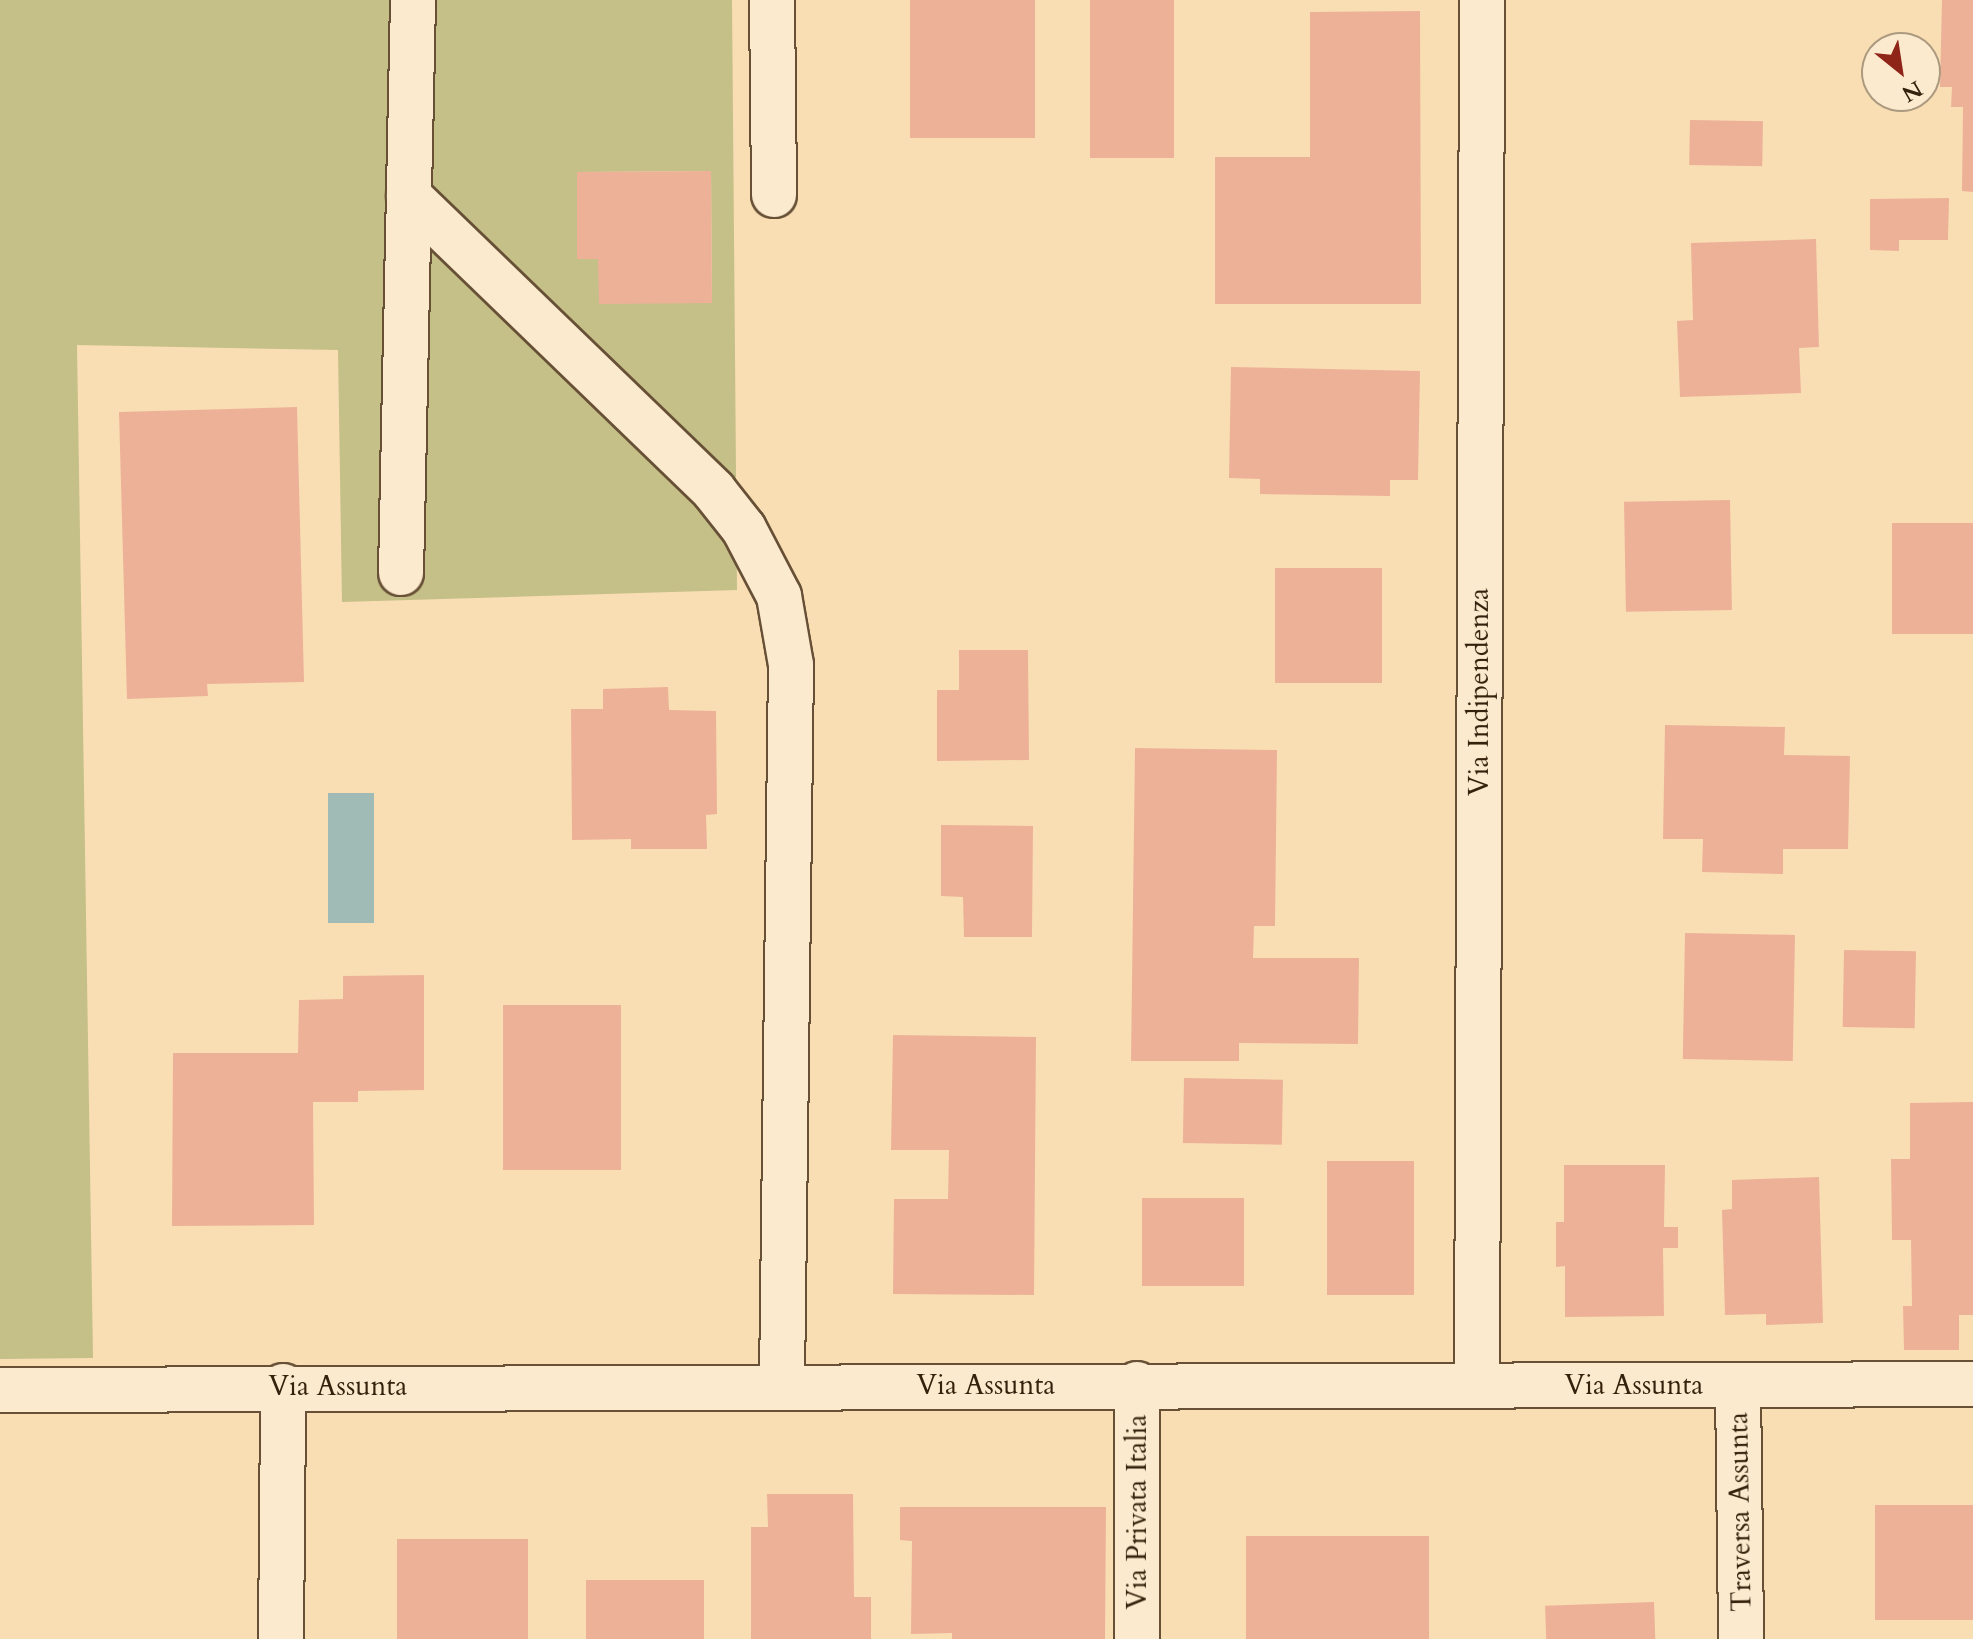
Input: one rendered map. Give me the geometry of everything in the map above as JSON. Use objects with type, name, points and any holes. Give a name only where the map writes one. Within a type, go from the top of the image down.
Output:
[{"type":"street","points":[[401,573],[413,0]]},
{"type":"street","points":[[772,0],[774,195]]},
{"type":"street","name":"Via Indipendenza","points":[[1477,1384],[1482,0]]},
{"type":"street","points":[[409,196],[714,491],[758,552],[779,596],[791,665],[782,1385]]},
{"type":"street","name":"Via Privata Italia","points":[[1137,1384],[1137,1639]]},
{"type":"street","name":"Via Assunta","points":[[0,1390],[283,1386],[1973,1384]]},
{"type":"street","points":[[281,1639],[283,1386]]},
{"type":"street","name":"Traversa Assunta","points":[[1738,1386],[1741,1639]]},
{"type":"shaded area","points":[[0,0],[732,0],[737,590],[342,602],[338,350],[77,345],[93,1358],[0,1359]],"holes":[[[711,171],[712,303],[598,259],[577,258],[577,172]]]},
{"type":"water","points":[[328,793],[374,793],[374,923],[328,923]]},
{"type":"building","points":[[910,0],[1035,0],[1035,138],[910,138]]},
{"type":"building","points":[[1090,0],[1174,0],[1174,158],[1090,158]]},
{"type":"building","points":[[1942,0],[1973,0],[1973,192],[1962,191],[1963,107],[1951,107],[1952,87],[1941,87]]},
{"type":"building","points":[[1420,11],[1421,304],[1215,304],[1215,157],[1310,157],[1310,12]]},
{"type":"building","points":[[1690,120],[1763,121],[1762,166],[1689,165]]},
{"type":"building","points":[[711,171],[712,303],[599,304],[598,259],[577,259],[577,172]]},
{"type":"building","points":[[1949,198],[1948,240],[1899,240],[1899,251],[1870,250],[1870,199]]},
{"type":"building","points":[[1816,239],[1819,347],[1799,348],[1801,393],[1680,397],[1677,321],[1693,320],[1691,243]]},
{"type":"building","points":[[1231,367],[1420,371],[1418,480],[1390,480],[1390,496],[1260,494],[1260,479],[1229,478]]},
{"type":"building","points":[[297,407],[304,682],[207,684],[208,696],[127,699],[119,412]]},
{"type":"building","points":[[1730,500],[1732,610],[1626,612],[1624,502]]},
{"type":"building","points":[[1892,523],[1973,523],[1973,634],[1892,634]]},
{"type":"building","points":[[1275,568],[1382,568],[1382,683],[1275,683]]},
{"type":"building","points":[[959,650],[1028,650],[1029,760],[937,761],[937,690],[959,690]]},
{"type":"building","points":[[668,687],[669,710],[716,711],[717,814],[706,815],[707,849],[631,849],[631,839],[572,840],[571,709],[603,709],[603,689]]},
{"type":"building","points":[[1665,725],[1785,727],[1784,755],[1850,756],[1848,849],[1783,849],[1783,874],[1702,872],[1703,839],[1663,839]]},
{"type":"building","points":[[1135,748],[1277,750],[1275,926],[1254,926],[1253,958],[1359,958],[1358,1044],[1239,1043],[1239,1061],[1131,1061]]},
{"type":"building","points":[[941,825],[1033,826],[1032,937],[964,937],[963,897],[941,896]]},
{"type":"building","points":[[1685,933],[1795,935],[1793,1061],[1683,1059]]},
{"type":"building","points":[[1844,950],[1916,951],[1915,1028],[1843,1027]]},
{"type":"building","points":[[424,975],[424,1090],[358,1091],[358,1102],[313,1102],[314,1225],[172,1226],[173,1053],[298,1053],[299,1000],[343,999],[343,976]]},
{"type":"building","points":[[503,1005],[621,1005],[621,1170],[503,1170]]},
{"type":"building","points":[[893,1035],[1036,1037],[1034,1295],[893,1294],[894,1199],[948,1199],[949,1150],[891,1150]]},
{"type":"building","points":[[1184,1078],[1283,1080],[1282,1145],[1183,1143]]},
{"type":"building","points":[[1973,1102],[1973,1315],[1959,1315],[1959,1350],[1904,1350],[1903,1306],[1912,1306],[1911,1240],[1892,1240],[1891,1159],[1910,1159],[1910,1103]]},
{"type":"building","points":[[1327,1161],[1414,1161],[1414,1295],[1327,1295]]},
{"type":"building","points":[[1564,1165],[1665,1165],[1664,1227],[1678,1227],[1678,1248],[1663,1248],[1664,1316],[1565,1317],[1565,1266],[1556,1267],[1556,1222],[1564,1222]]},
{"type":"building","points":[[1819,1177],[1823,1323],[1766,1325],[1766,1314],[1725,1315],[1722,1210],[1732,1209],[1732,1180]]},
{"type":"building","points":[[1142,1198],[1244,1198],[1244,1286],[1142,1286]]},
{"type":"building","points":[[767,1494],[853,1494],[854,1597],[871,1597],[871,1639],[751,1639],[751,1527],[768,1527]]},
{"type":"building","points":[[1875,1505],[1973,1505],[1973,1620],[1875,1620]]},
{"type":"building","points":[[900,1507],[1106,1507],[1105,1639],[952,1639],[952,1633],[911,1634],[912,1541],[900,1540]]},
{"type":"building","points":[[1246,1536],[1429,1536],[1429,1639],[1246,1639]]},
{"type":"building","points":[[397,1539],[528,1539],[528,1639],[397,1639]]},
{"type":"building","points":[[586,1580],[704,1580],[704,1639],[586,1639]]},
{"type":"building","points":[[1654,1602],[1655,1639],[1546,1639],[1545,1606]]}]
